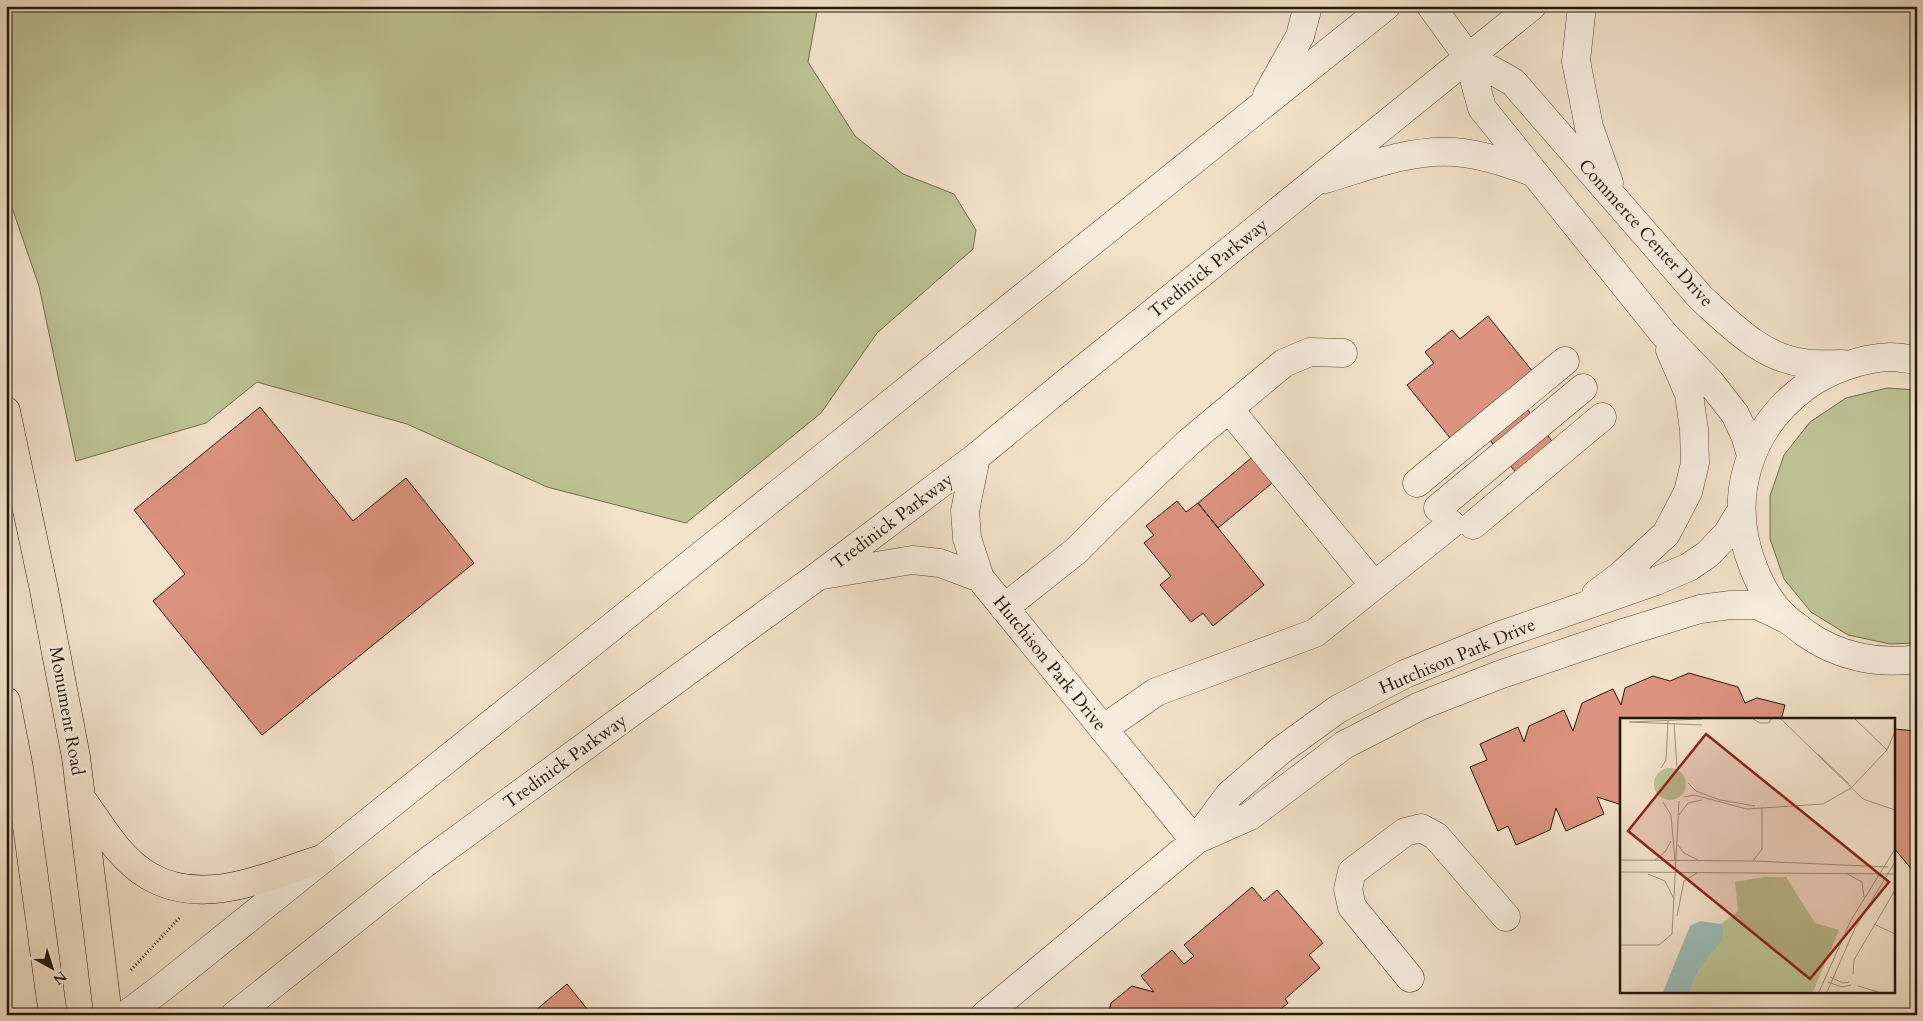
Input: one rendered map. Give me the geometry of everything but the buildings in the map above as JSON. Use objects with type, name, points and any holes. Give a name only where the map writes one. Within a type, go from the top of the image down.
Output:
[{"type":"main road","name":"Monument Road","points":[[6,411],[43,585],[76,756],[108,1015]]},
{"type":"main road","points":[[6,701],[19,768],[53,1015]]},
{"type":"main road","points":[[82,798],[106,834],[127,858],[148,876],[174,887],[198,891],[219,890],[321,859]]},
{"type":"street","points":[[1259,108],[1300,36],[1308,6]]},
{"type":"street","points":[[126,1015],[171,981],[1386,6]]},
{"type":"street","name":"Commerce Center Drive","points":[[1431,6],[1468,57],[1482,108],[1663,333],[1710,382],[1734,414],[1745,434],[1751,456]]},
{"type":"street","name":"Tredinick Parkway","points":[[235,1015],[424,864],[818,576],[976,457],[1532,6]]},
{"type":"street","points":[[1582,6],[1576,61],[1589,127],[1615,198]]},
{"type":"street","name":"Commerce Center Drive","points":[[1468,57],[1513,82],[1702,298],[1734,328],[1769,353],[1802,363],[1849,364]]},
{"type":"street","points":[[1315,182],[1411,155],[1453,152],[1494,159],[1532,172]]},
{"type":"street","points":[[1577,607],[1620,576],[1666,534],[1688,492],[1695,463],[1694,430],[1689,394],[1663,333]]},
{"type":"street","points":[[1004,608],[1076,551],[1110,516],[1190,442],[1284,363],[1310,352],[1343,353]]},
{"type":"street","points":[[1917,360],[1890,357],[1849,364],[1817,378],[1790,399],[1767,424],[1751,456],[1743,482],[1741,511],[1746,550],[1762,587],[1786,619],[1819,643],[1857,658],[1897,662],[1917,659]]},
{"type":"street","points":[[1103,729],[1156,692],[1315,633],[1374,585],[1442,509],[1583,389],[1442,509]]},
{"type":"street","points":[[1229,409],[1374,585]]},
{"type":"street","name":"Hutchison Park Drive","points":[[976,457],[965,511],[967,538],[980,578],[1195,841]]},
{"type":"street","name":"Hutchison Park Drive","points":[[985,1015],[1195,841],[1229,795],[1280,751],[1338,709],[1405,674],[1501,635],[1656,581],[1689,566],[1708,554],[1726,534],[1741,511]]},
{"type":"street","points":[[818,576],[912,560],[940,563],[980,578]]},
{"type":"street","name":"Hutchison Park Drive","points":[[1195,841],[1250,816],[1344,745],[1420,706],[1498,675],[1700,609],[1731,605],[1757,605],[1786,619]]},
{"type":"street","points":[[1410,978],[1352,907],[1348,889],[1352,872],[1405,832],[1422,828],[1436,836],[1506,917]]},
{"type":"path","points":[[128,972],[187,911]]},
{"type":"green space","points":[[6,6],[818,6],[808,62],[855,136],[903,174],[954,194],[976,230],[973,249],[877,333],[821,413],[686,523],[547,487],[407,424],[257,382],[206,423],[76,461],[39,286],[6,190]]},
{"type":"green space","points":[[1887,388],[1917,390],[1917,643],[1890,644],[1848,635],[1811,612],[1784,579],[1770,539],[1770,496],[1784,455],[1810,422],[1846,398]]}]
